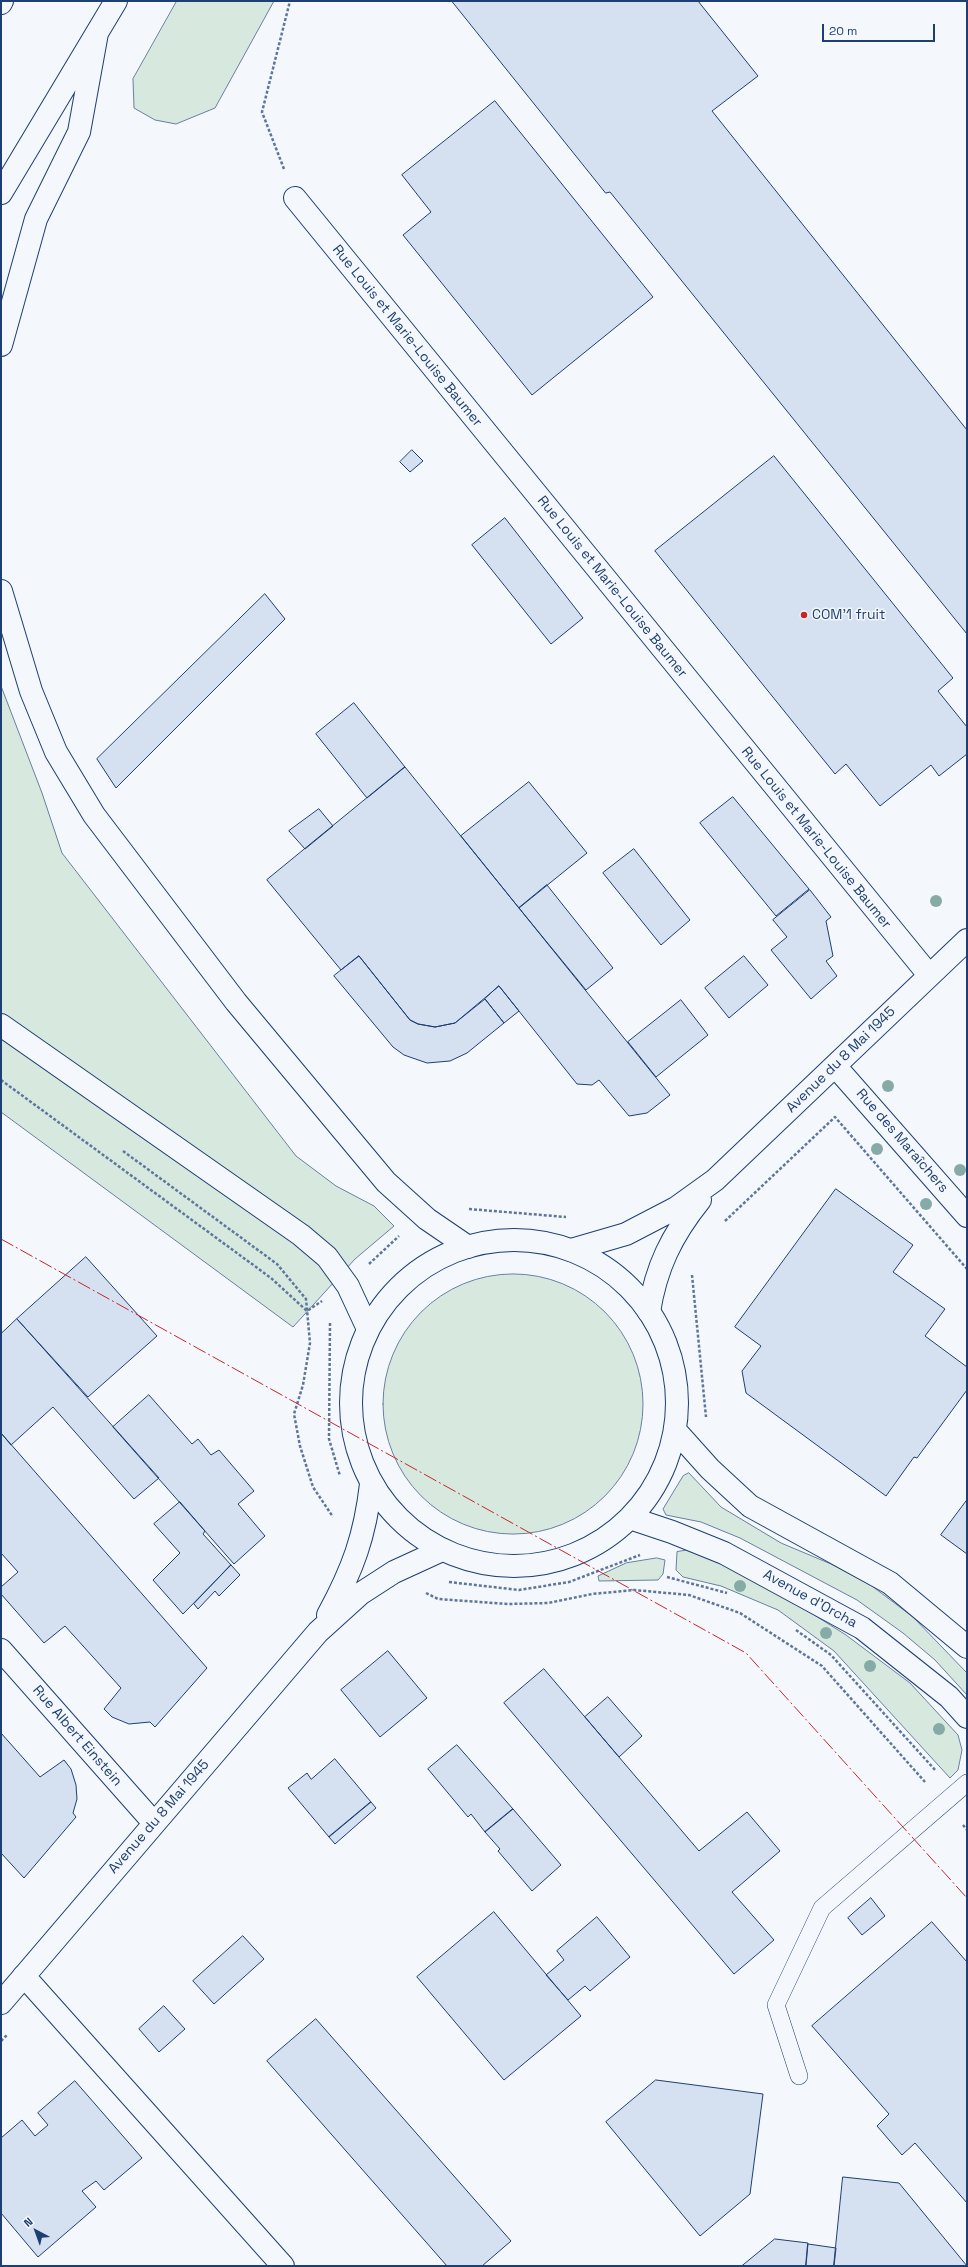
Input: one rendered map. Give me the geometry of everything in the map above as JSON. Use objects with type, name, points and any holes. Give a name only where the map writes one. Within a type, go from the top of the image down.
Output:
[{"type":"main road","points":[[1,193],[116,1]]},
{"type":"main road","points":[[1,345],[36,219],[78,132],[97,33]]},
{"type":"main road","name":"Rue Louis et Marie-Louise Baumer","points":[[295,198],[929,976]]},
{"type":"main road","points":[[1,591],[31,691],[56,752],[94,816],[236,1002],[386,1182],[427,1219],[468,1247]]},
{"type":"main road","name":"Avenue du 8 Mai 1945","points":[[571,1250],[626,1234],[676,1208],[715,1180],[836,1067],[967,940]]},
{"type":"main road","points":[[1,1024],[301,1235],[327,1257],[339,1291],[368,1329]]},
{"type":"main road","name":"Rue des Maraîchers","points":[[836,1067],[967,1216]]},
{"type":"main road","name":"Avenue du 8 Mai 1945","points":[[649,1312],[653,1285],[679,1226],[715,1180]]},
{"type":"main road","points":[[519,1240],[545,1243],[571,1250],[618,1275],[649,1312],[662,1334],[671,1356],[675,1375],[677,1406],[675,1430],[663,1469],[651,1492],[630,1518],[613,1533],[574,1556],[530,1566],[485,1565],[442,1550],[405,1525],[386,1506],[371,1484],[360,1459],[353,1433],[350,1406],[352,1379],[358,1353],[368,1329],[382,1307],[400,1287],[420,1270],[443,1256],[468,1247],[493,1242],[519,1240]]},
{"type":"main road","points":[[675,1430],[710,1469],[750,1506],[890,1583],[967,1647]]},
{"type":"main road","name":"Avenue du 8 Mai 1945","points":[[318,1632],[348,1579],[361,1542],[371,1484]]},
{"type":"main road","name":"Avenue d'Orcha","points":[[630,1518],[672,1532],[724,1553],[862,1628],[949,1697],[967,1717]]},
{"type":"main road","name":"Avenue du 8 Mai 1945","points":[[1,2003],[318,1632],[360,1594],[394,1572],[442,1550]]},
{"type":"main road","name":"Rue Albert Einstein","points":[[1,1650],[154,1823]]},
{"type":"main road","points":[[24,1976],[284,2266]]},
{"type":"lane","points":[[799,2076],[776,2005],[822,1908],[956,1793]]},
{"type":"path","points":[[290,1],[262,112],[295,198]]},
{"type":"path","points":[[1,1080],[272,1278],[307,1311]]},
{"type":"path","points":[[723,1224],[834,1117],[967,1269]]},
{"type":"path","points":[[116,1147],[277,1264],[306,1299],[310,1343],[303,1385],[294,1414],[300,1446],[313,1487],[335,1520],[361,1542]]},
{"type":"path","points":[[307,1311],[339,1291],[395,1238],[427,1219],[454,1208],[572,1218]]},
{"type":"path","points":[[662,1262],[692,1272],[707,1423]]},
{"type":"path","points":[[339,1291],[329,1439],[342,1481]]},
{"type":"path","points":[[444,1582],[519,1590],[570,1582],[641,1554]]},
{"type":"path","points":[[394,1572],[415,1588],[438,1598],[473,1603],[548,1603],[592,1594],[634,1590],[689,1595],[740,1613],[822,1666],[956,1793]]},
{"type":"path","points":[[667,1577],[728,1593]]},
{"type":"path","points":[[789,1625],[831,1655],[956,1793]]},
{"type":"shaded area","points":[[177,1],[274,1],[215,108],[176,124],[155,120],[134,108],[133,79]]},
{"type":"shaded area","points":[[1,686],[42,793],[62,853],[296,1156],[336,1186],[374,1206],[394,1226],[355,1259],[293,1327],[1,1112]]},
{"type":"shaded area","points":[[500,1274],[526,1274],[551,1279],[574,1289],[596,1303],[614,1321],[628,1343],[638,1366],[643,1391],[643,1417],[638,1442],[628,1465],[614,1487],[596,1505],[574,1519],[551,1529],[526,1534],[500,1534],[475,1529],[452,1519],[430,1505],[412,1487],[398,1465],[388,1442],[383,1417],[383,1391],[388,1366],[398,1343],[412,1321],[430,1303],[452,1289],[475,1279]]},
{"type":"shaded area","points":[[689,1473],[721,1507],[781,1543],[831,1564],[872,1586],[913,1617],[967,1673],[967,1695],[935,1660],[903,1633],[857,1600],[740,1538],[701,1522],[666,1515],[663,1509],[683,1476]]},
{"type":"shaded area","points":[[688,1550],[740,1572],[808,1611],[846,1635],[910,1683],[958,1735],[962,1750],[958,1770],[950,1778],[834,1651],[778,1610],[721,1586],[683,1577],[676,1570],[677,1552]]},
{"type":"shaded area","points":[[657,1558],[665,1560],[663,1574],[658,1580],[599,1581],[598,1576],[626,1563]]},
{"type":"building","points":[[452,1],[698,1],[758,76],[712,111],[967,430],[967,634],[610,192],[606,193]]},
{"type":"building","points":[[495,101],[653,297],[532,395],[403,235],[431,212],[402,175]]},
{"type":"building","points":[[412,450],[423,461],[410,472],[400,462]]},
{"type":"building","name":"COM'1 fruit","points":[[774,456],[953,678],[938,691],[967,727],[967,754],[939,776],[931,765],[880,806],[846,764],[835,774],[655,551]]},
{"type":"building","points":[[505,518],[583,618],[551,644],[472,545]]},
{"type":"building","points":[[265,594],[285,619],[116,788],[97,759]]},
{"type":"building","points":[[354,703],[405,767],[367,798],[316,734]]},
{"type":"building","points":[[405,767],[670,1095],[647,1113],[629,1116],[599,1080],[592,1085],[577,1084],[499,986],[455,1023],[435,1027],[418,1024],[410,1020],[359,956],[341,970],[267,880]]},
{"type":"building","points":[[529,782],[587,853],[519,908],[461,836]]},
{"type":"building","points":[[733,797],[809,889],[776,916],[700,823]]},
{"type":"building","points":[[319,809],[333,826],[305,849],[289,831]]},
{"type":"building","points":[[634,849],[690,920],[661,945],[603,873]]},
{"type":"building","points":[[547,885],[613,968],[586,990],[519,908]]},
{"type":"building","points":[[810,890],[831,917],[826,921],[833,956],[826,961],[837,976],[811,999],[771,950],[787,937],[773,920]]},
{"type":"building","points":[[359,956],[410,1020],[418,1024],[435,1027],[455,1023],[485,999],[504,1023],[467,1053],[450,1061],[427,1063],[404,1055],[393,1047],[334,976]]},
{"type":"building","points":[[744,956],[768,985],[729,1018],[705,988]]},
{"type":"building","points":[[499,986],[519,1011],[504,1023],[485,999]]},
{"type":"building","points":[[681,1000],[708,1035],[656,1077],[628,1042]]},
{"type":"building","points":[[836,1189],[913,1245],[893,1272],[945,1309],[925,1336],[967,1367],[967,1390],[917,1458],[914,1457],[886,1496],[746,1393],[742,1371],[761,1346],[735,1327]]},
{"type":"building","points":[[86,1257],[157,1336],[88,1397],[17,1319]]},
{"type":"building","points":[[17,1319],[159,1478],[134,1499],[53,1407],[11,1445],[1,1433],[1,1334]]},
{"type":"building","points":[[149,1395],[192,1444],[198,1439],[211,1455],[219,1450],[254,1491],[238,1504],[265,1536],[234,1564],[113,1427]]},
{"type":"building","points":[[1,1433],[207,1668],[155,1727],[150,1722],[129,1724],[112,1717],[104,1709],[121,1688],[65,1626],[44,1643],[1,1594],[1,1587],[18,1572],[1,1553]]},
{"type":"building","points":[[967,1500],[967,1554],[941,1535]]},
{"type":"building","points":[[180,1502],[205,1531],[203,1534],[231,1565],[183,1614],[153,1580],[180,1553],[154,1524]]},
{"type":"building","points":[[231,1565],[240,1575],[219,1596],[215,1591],[198,1609],[194,1604]]},
{"type":"building","points":[[388,1651],[427,1698],[380,1737],[341,1690]]},
{"type":"building","points":[[544,1669],[699,1851],[747,1812],[780,1851],[732,1892],[774,1940],[734,1974],[504,1703]]},
{"type":"building","points":[[608,1697],[642,1736],[619,1757],[585,1717]]},
{"type":"building","points":[[1,1733],[40,1777],[64,1760],[71,1769],[76,1785],[77,1799],[73,1813],[76,1817],[24,1878],[1,1853]]},
{"type":"building","points":[[457,1745],[513,1809],[485,1832],[471,1814],[468,1817],[428,1769]]},
{"type":"building","points":[[335,1759],[371,1802],[329,1837],[288,1788],[307,1773],[311,1779]]},
{"type":"building","points":[[371,1802],[376,1808],[335,1844],[329,1837]]},
{"type":"building","points":[[513,1809],[561,1865],[532,1891],[498,1851],[500,1849],[485,1832]]},
{"type":"building","points":[[871,1898],[885,1916],[862,1935],[848,1918]]},
{"type":"building","points":[[494,1912],[581,2016],[504,2080],[417,1977]]},
{"type":"building","points":[[597,1917],[630,1957],[590,1991],[585,1986],[568,2000],[546,1975],[564,1960],[557,1951]]},
{"type":"building","points":[[932,1922],[967,1962],[967,2203],[915,2143],[902,2155],[877,2126],[889,2114],[812,2026]]},
{"type":"building","points":[[243,1936],[264,1959],[214,2004],[193,1981]]},
{"type":"building","points":[[164,2006],[185,2029],[159,2052],[139,2029]]},
{"type":"building","points":[[316,2019],[511,2241],[482,2266],[447,2266],[267,2061]]},
{"type":"building","points":[[656,2080],[763,2094],[750,2194],[700,2236],[606,2122]]},
{"type":"building","points":[[75,2081],[142,2158],[104,2190],[96,2181],[82,2191],[96,2207],[38,2257],[1,2213],[1,2138],[22,2120],[35,2136],[48,2125],[38,2113]]},
{"type":"building","points":[[843,2177],[899,2183],[967,2266],[834,2266]]},
{"type":"building","points":[[775,2239],[808,2243],[806,2266],[742,2266]]},
{"type":"building","points":[[808,2244],[836,2248],[834,2266],[806,2266]]},
{"type":"power","points":[[1,1239],[746,1653],[967,1898]]},
{"type":"place","name":"COM'1 fruit","points":[[804,615]]}]
